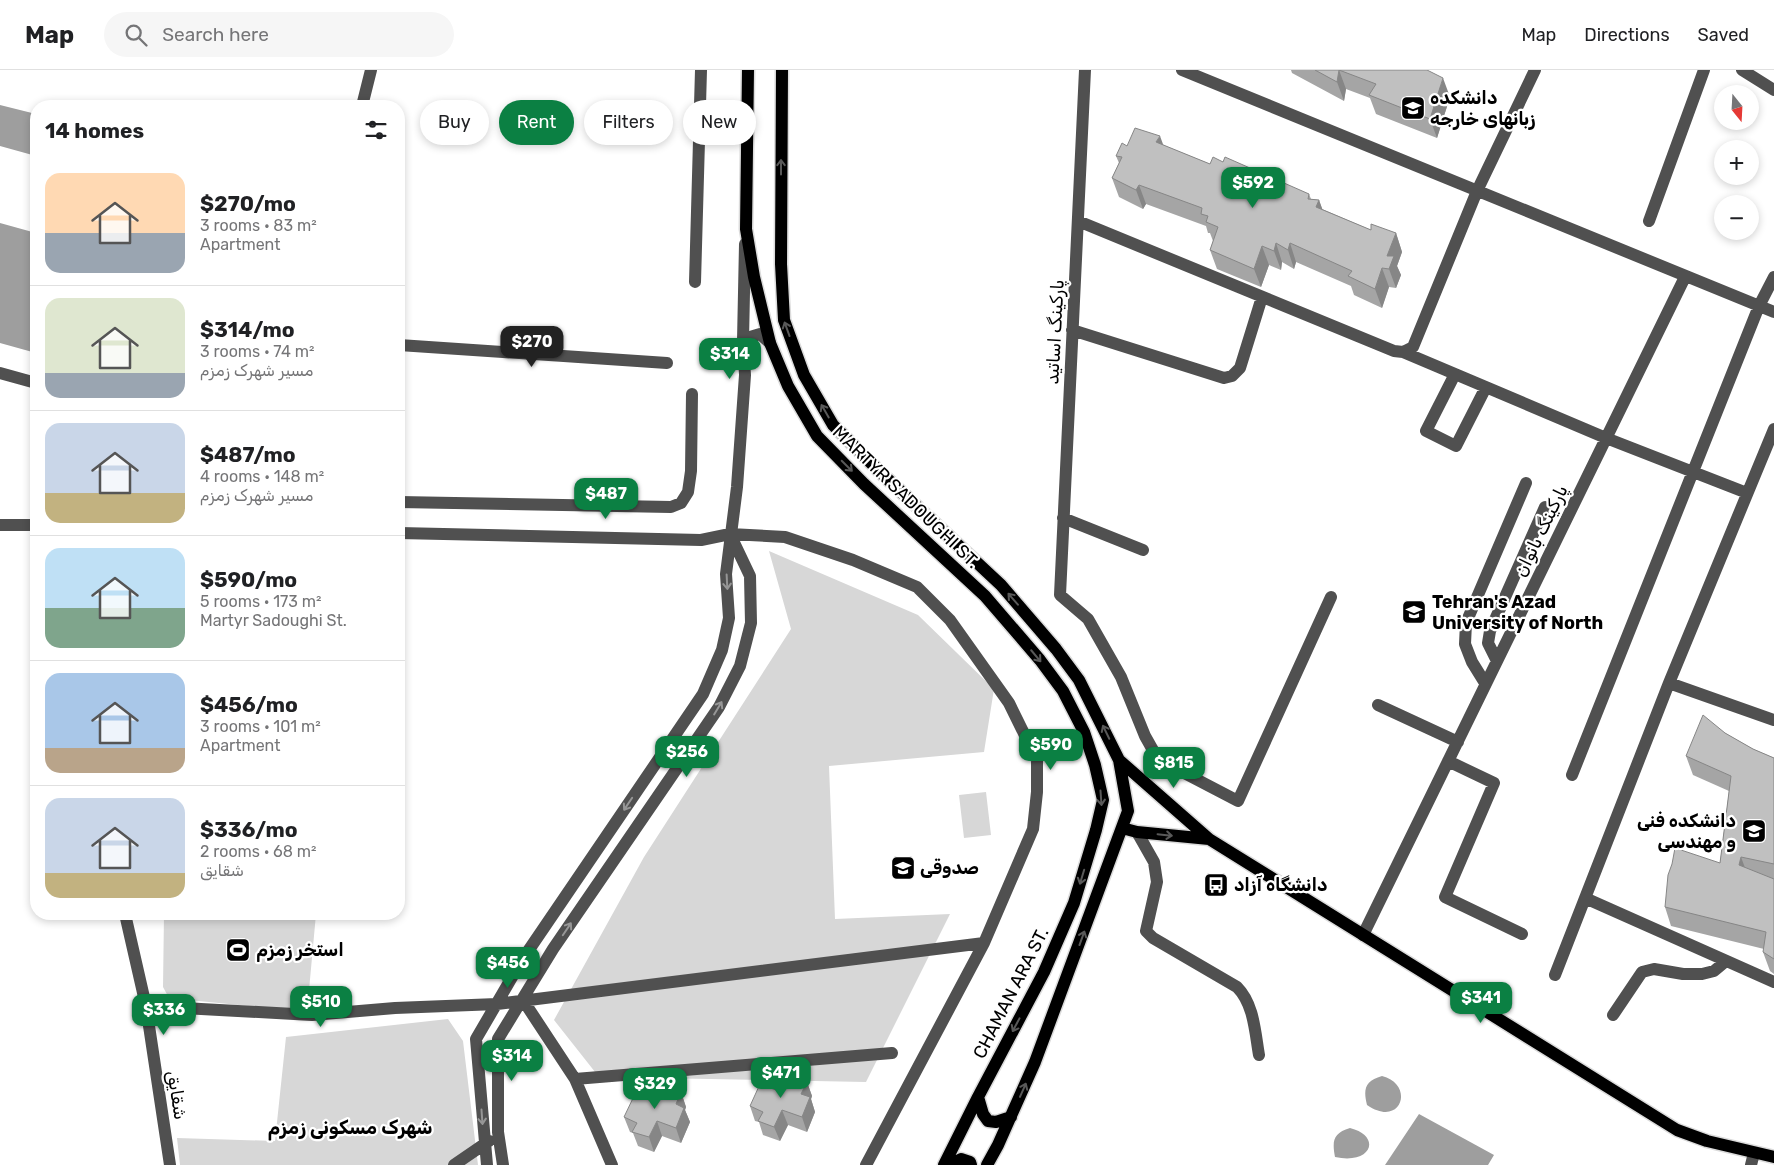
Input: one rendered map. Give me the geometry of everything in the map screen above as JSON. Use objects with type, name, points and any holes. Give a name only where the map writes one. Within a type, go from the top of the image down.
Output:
[{"type":"main road","name":"MARTYR SADOUGHI ST.","points":[[748,70],[746,229],[754,278],[770,343],[788,386],[817,436],[864,484],[985,596],[1040,660],[1063,691],[1084,732],[1095,765],[1103,800],[1096,830]]},
{"type":"main road","name":"MARTYR SADOUGHI ST.","points":[[782,70],[781,264],[784,320],[804,375],[833,425],[880,472],[1001,585],[1056,649],[1079,680],[1119,760],[1128,810],[1122,828]]},
{"type":"main road","points":[[1119,760],[1209,839],[1677,1130],[1753,1159],[1774,1157]]},
{"type":"main road","points":[[987,1165],[1036,1062],[1122,828],[1137,832],[1209,839]]},
{"type":"main road","name":"CHAMAN ARA ST.","points":[[944,1165],[1044,972],[1074,903],[1096,830]]},
{"type":"main road","points":[[978,1097],[988,1121],[996,1122],[1011,1117]]},
{"type":"main road","points":[[949,1165],[961,1159],[970,1162],[971,1165]]},
{"type":"street","points":[[364,100],[371,70]]},
{"type":"street","points":[[695,282],[701,70]]},
{"type":"street","name":"پارکینگ اساتید","points":[[1085,70],[1060,595],[1088,619],[1121,677],[1145,736],[1154,752],[1166,764],[1238,801],[1331,597]]},
{"type":"street","points":[[1182,70],[1774,312]]},
{"type":"street","points":[[1403,352],[1413,347],[1477,191],[1536,70]]},
{"type":"street","points":[[1650,221],[1704,70]]},
{"type":"street","points":[[1742,70],[1774,90]]},
{"type":"street","points":[[1078,221],[1394,351],[1403,352],[1606,438],[1747,493]]},
{"type":"street","points":[[487,1165],[476,1039],[522,960],[703,694],[722,650],[729,618],[726,574],[737,487],[745,375],[743,340],[746,229]]},
{"type":"street","name":"پارکینگ بانوان","points":[[1363,935],[1685,277]]},
{"type":"street","points":[[1572,775],[1759,306],[1774,277]]},
{"type":"street","points":[[1072,330],[1224,378],[1232,376],[1240,368],[1262,297]]},
{"type":"street","points":[[743,340],[760,334],[770,343]]},
{"type":"street","points":[[405,345],[667,363]]},
{"type":"street","points":[[0,373],[30,380]]},
{"type":"street","points":[[1455,374],[1426,431],[1456,446],[1486,387]]},
{"type":"street","points":[[405,502],[671,507],[681,503],[688,492],[692,394]]},
{"type":"street","points":[[1555,975],[1669,683],[1774,429]]},
{"type":"street","points":[[1485,683],[1472,662],[1465,644],[1466,624],[1526,483]]},
{"type":"street","points":[[1497,661],[1488,643],[1490,631],[1545,507]]},
{"type":"street","points":[[1063,518],[1143,550]]},
{"type":"street","points":[[0,525],[30,525]]},
{"type":"street","points":[[405,534],[701,540],[730,534],[785,537],[853,560],[917,587],[950,620],[1009,703],[1037,760],[1037,792],[1033,829],[984,943],[866,1165]]},
{"type":"street","points":[[503,1165],[498,1132],[498,1039],[553,949],[719,707],[740,666],[751,623],[750,576],[730,534]]},
{"type":"street","points":[[1669,683],[1774,720]]},
{"type":"street","points":[[1378,705],[1458,742]]},
{"type":"street","points":[[1448,761],[1494,783],[1445,897],[1522,934]]},
{"type":"street","points":[[1137,832],[1154,862],[1157,882],[1146,931],[1153,938],[1238,987],[1243,993],[1254,1025],[1259,1055]]},
{"type":"street","points":[[1585,898],[1774,982]]},
{"type":"street","name":"شقایق","points":[[126,920],[146,1006],[170,1165]]},
{"type":"street","points":[[146,1006],[312,1015],[395,1008],[497,1004],[984,943]]},
{"type":"street","points":[[1613,1015],[1642,972],[1654,968],[1683,974],[1702,974],[1714,971],[1726,961]]},
{"type":"street","points":[[523,1000],[575,1079],[612,1165]]},
{"type":"street","points":[[575,1079],[892,1053]]},
{"type":"street","points":[[454,1165],[484,1146],[498,1132]]},
{"type":"shaded area","points":[[0,105],[30,112],[30,154],[0,146]]},
{"type":"shaded area","points":[[0,223],[30,231],[30,351],[0,343]]},
{"type":"shaded area","points":[[769,551],[918,615],[994,689],[984,752],[829,766],[835,919],[950,914],[866,1082],[599,1077],[554,1020],[644,857],[791,629]]},
{"type":"shaded area","points":[[986,792],[991,835],[964,838],[959,795]]},
{"type":"shaded area","name":"استخر زمزم","points":[[164,920],[315,920],[307,1012],[169,998],[163,987]]},
{"type":"shaded area","points":[[448,1019],[463,1041],[478,1165],[180,1165],[177,1138],[275,1141],[286,1037]]},
{"type":"shaded area","points":[[1382,1076],[1392,1081],[1398,1087],[1401,1095],[1400,1103],[1389,1112],[1379,1111],[1367,1105],[1365,1094],[1367,1086],[1372,1080]]},
{"type":"shaded area","points":[[1419,1114],[1494,1155],[1488,1165],[1385,1165]]},
{"type":"shaded area","points":[[1350,1128],[1366,1137],[1369,1143],[1368,1148],[1357,1157],[1335,1157],[1335,1138],[1340,1132]]},
{"type":"building","points":[[1315,70],[1339,70],[1337,82]]},
{"type":"building","points":[[1339,70],[1427,70],[1443,78],[1430,119],[1369,95],[1376,84]]},
{"type":"building","points":[[1135,128],[1160,136],[1156,142],[1210,164],[1213,157],[1223,162],[1225,157],[1309,194],[1308,199],[1319,200],[1316,207],[1371,230],[1371,224],[1396,233],[1387,256],[1394,256],[1389,269],[1382,268],[1375,289],[1348,276],[1352,271],[1290,243],[1288,250],[1276,243],[1274,251],[1262,246],[1254,269],[1210,250],[1218,227],[1206,222],[1208,216],[1201,214],[1202,208],[1139,185],[1136,190],[1112,178],[1122,157],[1116,156],[1122,143],[1127,146]]},
{"type":"building","name":"دانشکده فنی و مهندسی","points":[[1703,715],[1725,733],[1753,749],[1774,758],[1774,864],[1741,857],[1739,865],[1774,879],[1774,959],[1763,952],[1766,932],[1665,907],[1668,875],[1675,848],[1720,863],[1731,776],[1686,756]]},
{"type":"building","points":[[784,1072],[807,1082],[801,1094],[810,1097],[802,1117],[782,1110],[774,1127],[758,1121],[763,1112],[750,1106],[760,1084],[776,1090]]},
{"type":"building","points":[[658,1083],[681,1092],[676,1104],[684,1108],[676,1128],[657,1121],[649,1137],[632,1132],[637,1123],[624,1117],[635,1094],[651,1101]]},
{"type":"place","name":"دانشکده زبانهای خارجه","points":[[1413,108]]},
{"type":"place","name":"Tehran's Azad University of North","points":[[1414,612]]},
{"type":"place","name":"دانشکده فنی و مهندسی","points":[[1754,831]]},
{"type":"place","name":"صدوقی","points":[[903,868]]},
{"type":"place","name":"دانشگاه آزاد","points":[[1216,885]]},
{"type":"place","name":"استخر زمزم","points":[[238,950]]},
{"type":"district","name":"شهرک مسکونی زمزم","points":[[350,1127]]}]
